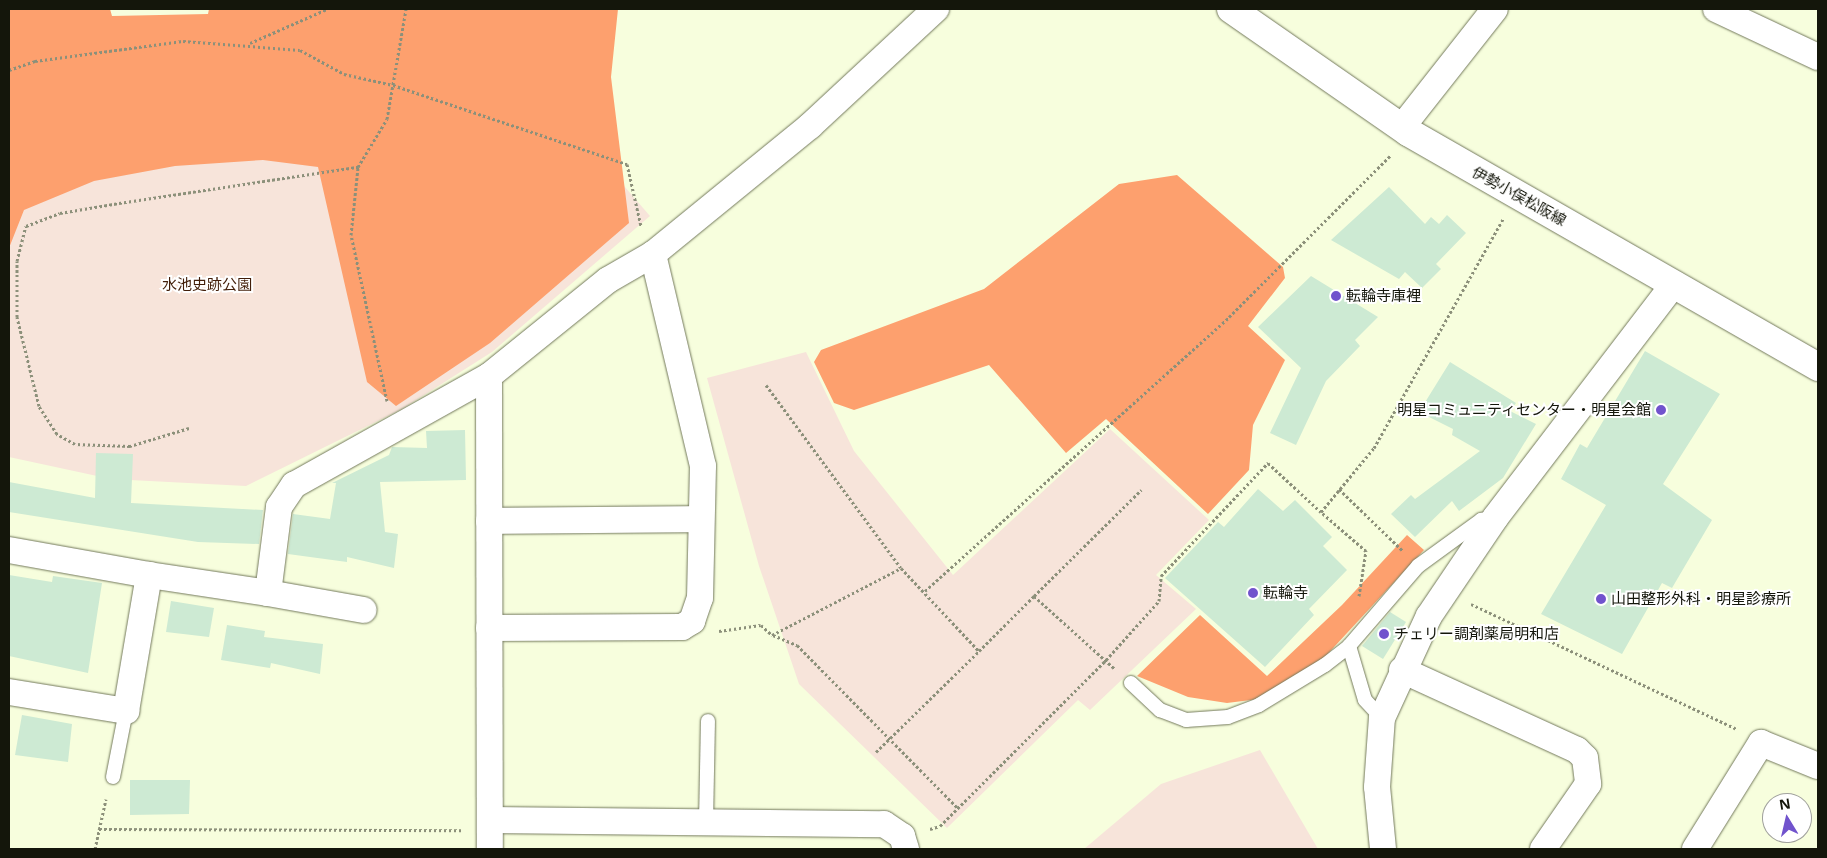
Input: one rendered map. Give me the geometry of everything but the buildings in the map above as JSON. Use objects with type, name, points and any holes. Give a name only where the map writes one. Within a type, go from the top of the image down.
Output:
[{"type":"main road","name":"伊勢小俣松阪線","points":[[1231,9],[1405,130],[1818,367]]},
{"type":"street","points":[[268,593],[284,494],[392,429],[488,376],[608,280],[653,254],[810,126],[936,9]]},
{"type":"street","points":[[1405,130],[1495,9]]},
{"type":"street","points":[[1716,9],[1818,57]]},
{"type":"street","points":[[489,628],[682,627],[692,621],[700,598],[703,466],[653,254]]},
{"type":"street","points":[[1383,849],[1377,787],[1382,718],[1402,670],[1442,591],[1495,518],[1674,284]]},
{"type":"street","points":[[488,376],[490,833],[706,823],[884,824],[904,842]]},
{"type":"street","points":[[489,521],[702,519]]},
{"type":"street","points":[[9,550],[363,610]]},
{"type":"street","points":[[9,692],[126,711],[149,575]]},
{"type":"street","points":[[1402,670],[1577,750],[1586,758],[1588,784],[1543,849]]},
{"type":"street","points":[[1695,849],[1761,743],[1818,766]]},
{"type":"lane","points":[[1131,683],[1160,710],[1186,720],[1228,717],[1296,684],[1349,646],[1418,566],[1481,520],[1495,518]]},
{"type":"lane","points":[[1349,646],[1365,700],[1382,718]]},
{"type":"lane","points":[[113,777],[126,711]]},
{"type":"lane","points":[[706,823],[708,721]]},
{"type":"path","points":[[250,43],[328,9]]},
{"type":"path","points":[[392,429],[352,235],[358,167],[387,119],[406,9]]},
{"type":"path","points":[[9,70],[35,61],[173,42],[250,43],[300,50],[344,74],[393,85],[627,164],[635,210],[653,254]]},
{"type":"path","points":[[925,592],[1229,318],[1377,173],[1405,130]]},
{"type":"path","points":[[189,428],[130,446],[75,444],[57,434],[39,406],[16,317],[17,261],[26,226],[60,213],[109,204],[358,167]]},
{"type":"path","points":[[1321,512],[1338,489],[1374,448],[1517,195]]},
{"type":"path","points":[[766,385],[901,568],[979,651]]},
{"type":"path","points":[[904,842],[940,826],[1106,660],[1159,602],[1162,576],[1268,464],[1366,551]]},
{"type":"path","points":[[1338,489],[1418,566]]},
{"type":"path","points":[[876,752],[1141,490]]},
{"type":"path","points":[[772,635],[901,568]]},
{"type":"path","points":[[1442,591],[1761,743]]},
{"type":"path","points":[[1034,596],[1131,683]]},
{"type":"path","points":[[692,621],[721,631],[761,625],[772,635],[797,645],[958,808]]},
{"type":"path","points":[[95,849],[113,777]]},
{"type":"path","points":[[99,829],[490,833]]},
{"type":"green space","name":"水池史跡公園","points":[[54,122],[618,179],[650,216],[492,352],[402,409],[246,486],[111,479],[9,457],[9,154]]},
{"type":"green space","points":[[806,352],[854,451],[953,575],[1110,429],[1209,520],[1156,575],[1196,609],[1090,710],[1078,700],[947,828],[799,684],[759,566],[707,378]]},
{"type":"green space","points":[[1260,750],[1318,849],[1084,849],[1161,784]]},
{"type":"shaded area","points":[[9,9],[110,9],[112,16],[208,14],[209,9],[618,9],[611,77],[629,223],[490,343],[396,406],[367,382],[318,167],[263,160],[175,166],[94,181],[24,210],[9,248]]},
{"type":"shaded area","points":[[1177,175],[1283,267],[1285,278],[1248,326],[1285,360],[1253,425],[1249,470],[1208,514],[1106,419],[1066,453],[989,365],[854,410],[834,403],[814,362],[821,350],[984,289],[1119,184]]},
{"type":"shaded area","points":[[1407,535],[1424,550],[1322,660],[1259,699],[1227,703],[1188,697],[1137,676],[1200,615],[1267,676],[1342,605]]},
{"type":"place","name":"転輪寺庫裡","points":[[1336,296]]},
{"type":"place","name":"明星コミュニティセンター・明星会館","points":[[1661,410]]},
{"type":"place","name":"転輪寺","points":[[1253,593]]},
{"type":"place","name":"山田整形外科・明星診療所","points":[[1601,599]]},
{"type":"place","name":"チェリー調剤薬局明和店","points":[[1384,634]]}]
